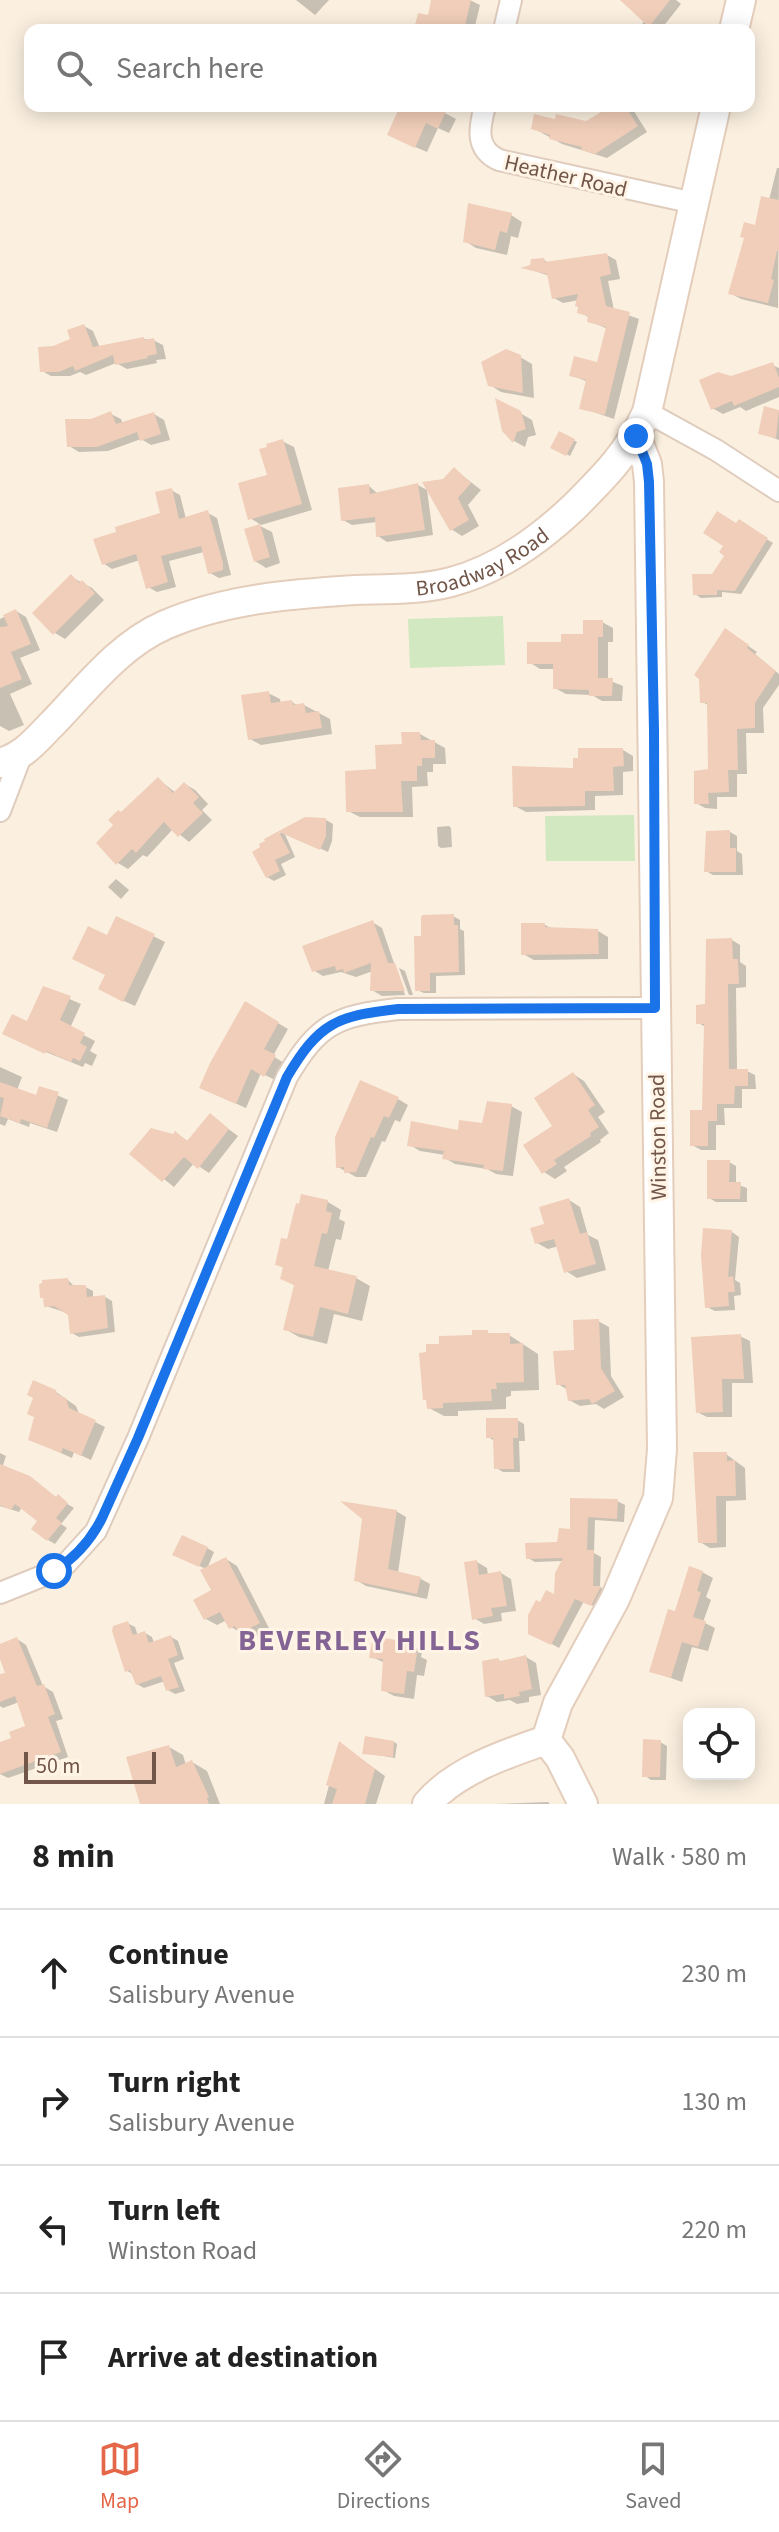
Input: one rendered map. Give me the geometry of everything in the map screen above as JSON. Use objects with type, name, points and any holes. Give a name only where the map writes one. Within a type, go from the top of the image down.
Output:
[{"type":"street","points":[[505,24],[511,0]]},
{"type":"street","points":[[735,24],[741,0]]},
{"type":"street","name":"Heather Road","points":[[484,112],[480,140],[487,152],[499,160],[694,203]]},
{"type":"street","name":"Broadway Road","points":[[10,759],[107,666],[163,625],[282,594],[450,582],[510,557],[554,526],[613,469],[641,424],[715,112]]},
{"type":"street","points":[[641,424],[716,450],[779,491]]},
{"type":"street","name":"Winston Road","points":[[546,1740],[558,1703],[615,1599],[658,1498],[662,1449],[649,482],[641,424]]},
{"type":"street","points":[[0,811],[10,759]]},
{"type":"street","points":[[0,1593],[66,1564],[96,1531],[138,1438],[287,1077],[318,1032],[363,1013],[398,1009],[655,1008]]},
{"type":"street","points":[[427,1804],[437,1792],[461,1777],[515,1750],[546,1740],[560,1758],[583,1804]]},
{"type":"green space","points":[[503,616],[505,665],[410,668],[408,619]]},
{"type":"green space","points":[[634,815],[635,861],[546,861],[545,816]]},
{"type":"building","points":[[431,0],[471,0],[465,24],[415,24],[418,13],[428,15]]},
{"type":"building","points":[[620,0],[670,0],[651,24],[646,24]]},
{"type":"building","points":[[397,112],[446,112],[438,129],[426,123],[415,148],[387,135]]},
{"type":"building","points":[[601,112],[629,112],[638,126],[595,154],[581,150],[582,147],[549,139],[550,135],[531,129],[534,114],[555,119],[556,114],[586,121]]},
{"type":"building","points":[[761,196],[779,200],[779,251],[768,303],[728,294],[744,238],[740,237],[744,222],[755,225]]},
{"type":"building","points":[[468,203],[512,213],[507,233],[500,231],[495,250],[463,242]]},
{"type":"building","points":[[607,253],[611,274],[600,277],[606,306],[630,312],[605,415],[579,409],[586,380],[569,376],[574,356],[597,362],[606,327],[587,322],[588,316],[577,313],[578,294],[552,299],[547,274],[520,268],[530,265],[531,259],[544,258],[545,262]]},
{"type":"building","points":[[84,324],[93,347],[144,337],[144,340],[154,338],[157,354],[115,365],[113,355],[75,371],[73,366],[59,372],[40,372],[38,347],[53,346],[70,339],[67,330]]},
{"type":"building","points":[[506,349],[521,355],[523,393],[488,386],[481,362]]},
{"type":"building","points":[[773,362],[779,387],[734,406],[732,401],[711,410],[699,380],[718,372],[731,376]]},
{"type":"building","points":[[495,398],[521,411],[526,429],[517,432],[513,443],[502,431]]},
{"type":"building","points":[[764,406],[779,410],[776,438],[758,434]]},
{"type":"building","points":[[111,411],[116,424],[154,412],[161,434],[140,441],[137,432],[97,447],[67,447],[65,419],[91,419]]},
{"type":"building","points":[[559,431],[575,439],[566,456],[550,448]]},
{"type":"building","points":[[283,439],[302,504],[248,520],[238,483],[267,475],[259,449]]},
{"type":"building","points":[[454,467],[471,483],[458,498],[469,520],[450,531],[422,482],[443,479]]},
{"type":"building","points":[[418,483],[425,530],[376,537],[375,517],[341,521],[338,488],[369,484],[370,494]]},
{"type":"building","points":[[172,488],[179,519],[208,510],[223,570],[208,574],[201,546],[161,556],[168,582],[146,589],[136,554],[102,565],[93,539],[116,532],[115,527],[160,513],[155,492]]},
{"type":"building","points":[[717,511],[736,523],[739,519],[768,538],[735,591],[717,590],[717,595],[693,595],[692,574],[712,574],[724,556],[719,552],[723,546],[703,533]]},
{"type":"building","points":[[260,524],[270,557],[254,562],[244,529]]},
{"type":"building","points":[[71,574],[95,593],[53,635],[32,613]]},
{"type":"building","points":[[16,609],[31,644],[11,652],[22,679],[0,688],[0,627],[8,626],[3,615]]},
{"type":"building","points":[[583,620],[603,620],[603,637],[598,637],[598,678],[613,678],[612,696],[589,696],[589,690],[553,689],[553,664],[527,664],[527,642],[561,642],[561,634],[583,634]]},
{"type":"building","points":[[725,628],[749,645],[747,648],[776,671],[755,703],[755,728],[737,729],[738,770],[728,770],[729,792],[708,793],[709,804],[694,804],[694,771],[708,769],[707,703],[700,703],[699,679],[694,675]]},
{"type":"building","points":[[269,691],[271,703],[292,700],[293,705],[304,703],[306,713],[319,711],[322,728],[248,740],[241,695]]},
{"type":"building","points":[[401,732],[420,732],[421,740],[435,740],[435,758],[422,758],[422,766],[417,766],[417,781],[401,781],[403,812],[346,812],[345,771],[376,769],[375,745],[402,744]]},
{"type":"building","points":[[578,748],[623,748],[624,766],[613,767],[614,791],[585,791],[585,806],[513,807],[512,766],[573,768],[573,758],[578,758]]},
{"type":"building","points":[[158,777],[173,793],[184,782],[199,797],[193,803],[203,813],[178,837],[164,822],[136,853],[132,849],[116,865],[96,843],[113,825],[108,820],[118,810],[121,812]]},
{"type":"building","points":[[305,817],[326,818],[326,836],[320,850],[279,832],[290,853],[275,860],[280,871],[266,878],[252,852],[260,847],[264,839]]},
{"type":"building","points":[[730,830],[730,848],[736,848],[736,872],[704,872],[706,831]]},
{"type":"building","points":[[454,914],[454,925],[458,925],[459,972],[430,973],[430,991],[415,991],[414,936],[421,936],[422,915]]},
{"type":"building","points":[[116,916],[155,934],[123,1002],[98,989],[105,975],[72,959],[88,926],[107,935]]},
{"type":"building","points":[[373,920],[388,963],[395,963],[405,991],[370,991],[371,963],[344,973],[343,969],[336,971],[335,966],[312,972],[302,946]]},
{"type":"building","points":[[521,923],[598,929],[599,954],[521,955]]},
{"type":"building","points":[[732,938],[733,959],[738,959],[739,984],[728,984],[729,1069],[748,1069],[748,1086],[735,1086],[734,1104],[717,1104],[717,1121],[708,1121],[708,1146],[690,1146],[690,1110],[702,1110],[704,1024],[696,1024],[696,1005],[705,1004],[706,939]]},
{"type":"building","points":[[43,986],[71,996],[60,1020],[85,1033],[80,1043],[87,1047],[80,1061],[73,1058],[71,1062],[46,1051],[45,1054],[2,1034],[12,1014],[27,1021]]},
{"type":"building","points":[[245,1001],[279,1022],[264,1049],[276,1055],[264,1077],[251,1069],[236,1104],[199,1088]]},
{"type":"building","points":[[573,1072],[595,1105],[588,1110],[599,1127],[590,1133],[591,1136],[554,1160],[557,1164],[542,1174],[523,1145],[552,1126],[534,1098]]},
{"type":"building","points":[[360,1080],[399,1097],[389,1118],[384,1116],[374,1138],[371,1137],[356,1172],[344,1173],[344,1167],[336,1168],[335,1137]]},
{"type":"building","points":[[0,1082],[36,1095],[39,1086],[59,1092],[47,1128],[0,1116],[4,1098],[0,1097]]},
{"type":"building","points":[[487,1101],[512,1104],[503,1171],[442,1159],[444,1151],[407,1146],[411,1121],[458,1130],[459,1120],[482,1123]]},
{"type":"building","points":[[210,1113],[229,1129],[198,1169],[184,1157],[162,1182],[129,1154],[151,1128],[173,1134],[175,1131],[187,1141]]},
{"type":"building","points":[[707,1160],[730,1160],[729,1182],[741,1182],[740,1199],[707,1199]]},
{"type":"building","points":[[301,1194],[328,1200],[326,1211],[332,1213],[327,1234],[322,1233],[314,1266],[357,1276],[348,1314],[320,1307],[313,1337],[283,1330],[294,1285],[280,1279],[283,1267],[275,1265],[281,1238],[287,1239]]},
{"type":"building","points":[[569,1198],[580,1234],[587,1232],[596,1264],[564,1273],[554,1239],[535,1244],[530,1228],[544,1224],[539,1207]]},
{"type":"building","points":[[703,1228],[732,1230],[728,1277],[733,1276],[735,1292],[728,1292],[729,1306],[705,1308],[701,1255]]},
{"type":"building","points":[[68,1278],[69,1285],[86,1285],[87,1297],[105,1295],[108,1328],[70,1334],[68,1315],[54,1306],[44,1307],[43,1298],[40,1298],[39,1284],[42,1280]]},
{"type":"building","points":[[599,1319],[601,1368],[615,1391],[592,1404],[589,1399],[568,1401],[565,1385],[556,1385],[553,1351],[574,1350],[573,1320]]},
{"type":"building","points":[[472,1330],[510,1333],[510,1344],[523,1343],[524,1382],[496,1383],[497,1389],[491,1389],[492,1401],[443,1403],[443,1408],[427,1409],[426,1400],[423,1400],[419,1353],[426,1352],[426,1344],[439,1344],[439,1336],[472,1335]]},
{"type":"building","points":[[741,1334],[744,1379],[722,1379],[723,1412],[696,1413],[691,1337]]},
{"type":"building","points":[[33,1380],[56,1390],[57,1394],[66,1398],[69,1408],[96,1420],[81,1456],[63,1448],[61,1453],[28,1440],[34,1417],[27,1414],[33,1398],[27,1395]]},
{"type":"building","points":[[486,1418],[518,1418],[518,1438],[513,1438],[514,1469],[494,1469],[493,1438],[486,1438]]},
{"type":"building","points":[[693,1452],[727,1452],[727,1461],[735,1460],[736,1496],[716,1496],[717,1543],[698,1543]]},
{"type":"building","points":[[0,1464],[30,1476],[68,1503],[56,1518],[62,1523],[47,1541],[31,1529],[37,1521],[15,1504],[11,1510],[0,1505]]},
{"type":"building","points":[[570,1498],[618,1499],[617,1519],[588,1517],[587,1550],[594,1550],[593,1586],[601,1586],[591,1606],[575,1599],[551,1645],[528,1634],[528,1615],[546,1590],[554,1594],[555,1573],[563,1558],[526,1559],[525,1543],[557,1542],[559,1528],[570,1529]]},
{"type":"building","points":[[340,1501],[397,1510],[388,1569],[421,1577],[417,1594],[354,1581],[362,1519]]},
{"type":"building","points":[[182,1535],[208,1547],[199,1567],[172,1555]]},
{"type":"building","points":[[226,1557],[260,1623],[239,1634],[235,1626],[229,1629],[220,1612],[204,1620],[193,1600],[211,1590],[200,1570]]},
{"type":"building","points":[[477,1560],[479,1575],[501,1571],[507,1606],[491,1608],[493,1616],[472,1620],[464,1562]]},
{"type":"building","points":[[689,1566],[703,1571],[697,1591],[701,1592],[693,1617],[706,1621],[698,1647],[682,1642],[671,1678],[649,1672],[668,1609],[675,1611]]},
{"type":"building","points":[[128,1621],[133,1635],[145,1631],[149,1643],[171,1635],[178,1655],[168,1659],[179,1687],[166,1691],[161,1676],[136,1685],[130,1670],[125,1672],[112,1631],[113,1626]]},
{"type":"building","points":[[373,1636],[413,1643],[412,1652],[417,1653],[414,1672],[407,1671],[404,1694],[381,1691],[383,1659],[369,1658]]},
{"type":"building","points":[[17,1637],[37,1686],[44,1684],[55,1714],[48,1717],[61,1752],[0,1774],[0,1742],[11,1738],[9,1732],[25,1726],[15,1696],[0,1702],[0,1674],[5,1673],[0,1659],[0,1644]]},
{"type":"building","points":[[526,1655],[532,1689],[519,1692],[520,1696],[504,1699],[504,1694],[485,1697],[482,1661],[498,1658],[500,1661]]},
{"type":"building","points":[[365,1736],[394,1741],[393,1757],[362,1754]]},
{"type":"building","points":[[643,1739],[661,1740],[660,1777],[642,1777]]},
{"type":"building","points":[[339,1741],[375,1769],[365,1804],[332,1804],[337,1789],[326,1785]]},
{"type":"building","points":[[169,1745],[176,1767],[192,1760],[209,1797],[209,1804],[140,1804],[126,1757]]},
{"type":"district","name":"BEVERLEY HILLS","points":[[360,1640]]},
{"type":"route","points":[[54,1571],[77,1554],[96,1531],[138,1438],[287,1077],[318,1032],[363,1013],[398,1009],[506,1011],[655,1008],[649,482],[647,464],[636,436]]}]
